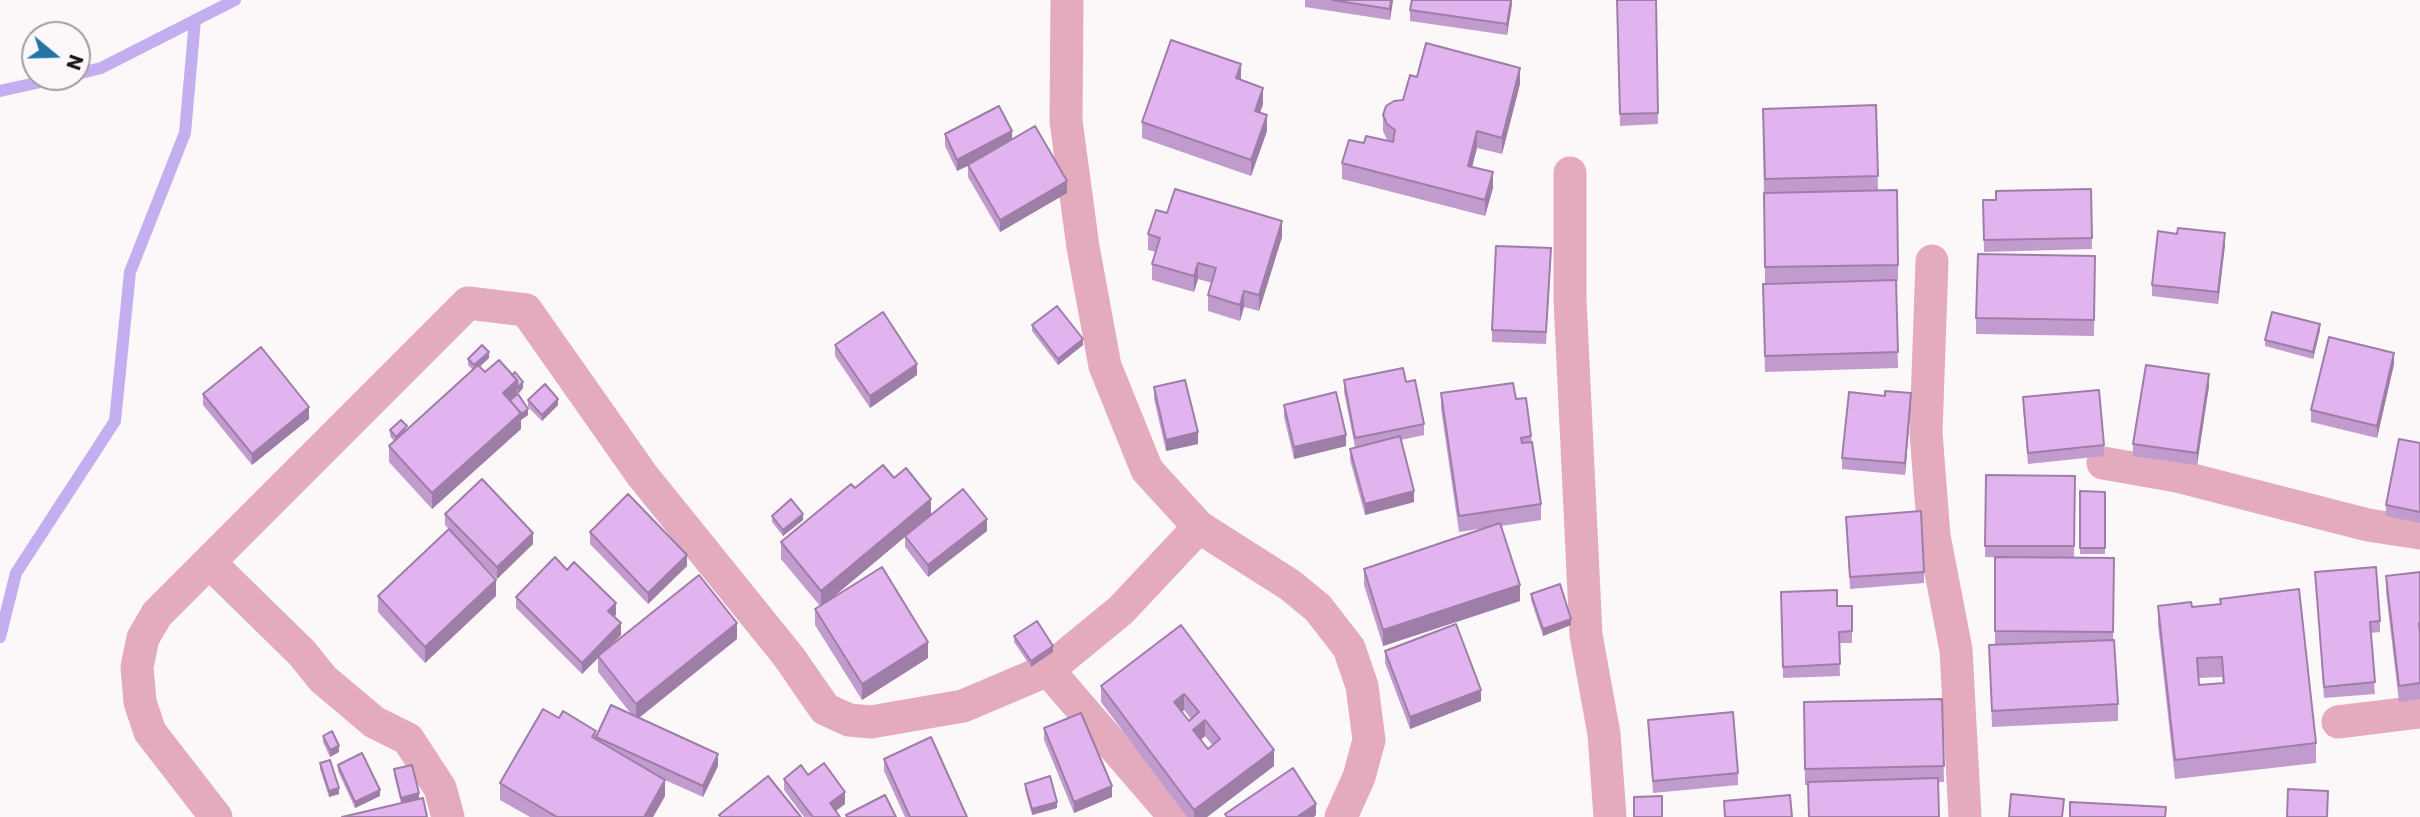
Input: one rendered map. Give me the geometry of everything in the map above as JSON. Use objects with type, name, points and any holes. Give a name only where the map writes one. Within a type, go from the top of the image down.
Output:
[{"type":"street","points":[[1067,0],[1066,121],[1083,247],[1105,366],[1147,470],[1199,527],[1290,585],[1318,608],[1349,648],[1362,686],[1369,740],[1359,777],[1341,817]]},
{"type":"street","points":[[1570,173],[1570,300],[1586,635],[1604,734],[1609,817]]},
{"type":"street","points":[[1932,261],[1926,433],[1934,536],[1956,650],[1965,817]]},
{"type":"street","points":[[216,817],[150,732],[140,702],[137,667],[143,638],[157,614],[468,303],[526,310],[642,475],[789,657],[825,709],[849,720],[871,722],[963,706],[1048,670],[1121,610],[1199,527]]},
{"type":"street","points":[[2103,463],[2177,475],[2368,525],[2420,533]]},
{"type":"street","points":[[209,562],[302,653],[323,679],[374,722],[408,739],[440,788],[448,817]]},
{"type":"street","points":[[1048,670],[1175,817]]},
{"type":"street","points":[[2338,722],[2420,712]]},
{"type":"building","points":[[1332,0],[1391,0],[1390,9]]},
{"type":"building","points":[[1412,0],[1511,0],[1507,24],[1410,10]]},
{"type":"building","points":[[1617,0],[1656,0],[1658,113],[1620,114]]},
{"type":"building","points":[[1171,40],[1241,64],[1236,78],[1263,88],[1255,111],[1267,115],[1251,160],[1142,122]]},
{"type":"building","points":[[1426,43],[1520,68],[1502,138],[1477,131],[1468,166],[1493,172],[1485,200],[1342,163],[1349,140],[1364,143],[1366,136],[1393,142],[1395,130],[1387,124],[1383,115],[1386,106],[1403,100],[1410,75],[1417,77]]},
{"type":"building","points":[[1876,105],[1878,176],[1765,179],[1763,109]]},
{"type":"building","points":[[999,106],[1012,131],[957,160],[945,134]]},
{"type":"building","points":[[1035,126],[1067,181],[1000,220],[968,165]]},
{"type":"building","points":[[1175,189],[1282,221],[1259,295],[1244,291],[1240,305],[1208,295],[1216,268],[1198,263],[1194,276],[1152,264],[1160,238],[1148,234],[1156,210],[1167,213]]},
{"type":"building","points":[[2091,189],[2092,238],[1984,240],[1983,200],[1996,200],[1996,191]]},
{"type":"building","points":[[1897,190],[1898,265],[1765,267],[1764,193]]},
{"type":"building","points":[[2178,228],[2225,233],[2218,292],[2152,285],[2158,231],[2177,234]]},
{"type":"building","points":[[1496,246],[1551,248],[1546,332],[1492,330]]},
{"type":"building","points":[[1978,254],[2095,256],[2094,320],[1976,318]]},
{"type":"building","points":[[1896,280],[1898,352],[1765,356],[1763,284]]},
{"type":"building","points":[[1057,306],[1083,339],[1058,359],[1032,325]]},
{"type":"building","points":[[883,312],[917,364],[870,396],[835,345]]},
{"type":"building","points":[[2272,312],[2320,324],[2313,352],[2265,340]]},
{"type":"building","points":[[2329,337],[2394,353],[2377,426],[2311,410]]},
{"type":"building","points":[[482,345],[489,352],[474,365],[468,359]]},
{"type":"building","points":[[261,347],[309,407],[252,454],[203,394]]},
{"type":"building","points":[[499,360],[517,380],[503,393],[521,413],[432,493],[389,446],[478,365],[485,372]]},
{"type":"building","points":[[2146,365],[2209,374],[2197,453],[2133,444]]},
{"type":"building","points":[[1403,368],[1406,382],[1415,380],[1424,424],[1355,438],[1344,380]]},
{"type":"building","points":[[515,372],[523,382],[518,388],[517,380],[512,375]]},
{"type":"building","points":[[1185,380],[1198,432],[1166,440],[1154,387]]},
{"type":"building","points":[[1513,383],[1516,399],[1526,398],[1531,436],[1521,438],[1522,443],[1532,442],[1541,504],[1459,516],[1441,393]]},
{"type":"building","points":[[545,384],[558,399],[542,415],[528,400]]},
{"type":"building","points":[[2099,390],[2104,445],[2028,453],[2023,397]]},
{"type":"building","points":[[1885,391],[1911,393],[1905,463],[1842,458],[1849,392],[1885,396]]},
{"type":"building","points":[[1336,392],[1346,435],[1294,447],[1284,405]]},
{"type":"building","points":[[518,394],[528,409],[521,414],[510,400]]},
{"type":"building","points":[[401,420],[407,426],[396,437],[390,430]]},
{"type":"building","points":[[1400,436],[1414,491],[1365,504],[1350,449]]},
{"type":"building","points":[[2399,439],[2420,443],[2420,512],[2386,505]]},
{"type":"building","points":[[883,465],[894,478],[906,468],[931,499],[821,591],[781,542],[851,484],[855,488]]},
{"type":"building","points":[[1986,475],[2075,476],[2074,546],[1985,546]]},
{"type":"building","points":[[482,479],[533,533],[497,567],[445,514]]},
{"type":"building","points":[[963,489],[987,519],[928,565],[905,536]]},
{"type":"building","points":[[2080,491],[2105,492],[2105,548],[2080,548]]},
{"type":"building","points":[[628,494],[687,555],[648,593],[590,532]]},
{"type":"building","points":[[791,499],[803,514],[783,530],[772,516]]},
{"type":"building","points":[[1921,511],[1924,572],[1850,577],[1846,517]]},
{"type":"building","points":[[1500,523],[1520,585],[1383,630],[1364,569]]},
{"type":"building","points":[[449,529],[496,580],[425,647],[378,596]]},
{"type":"building","points":[[555,557],[567,570],[574,562],[616,603],[608,611],[621,623],[582,663],[516,597]]},
{"type":"building","points":[[1995,557],[2114,558],[2113,632],[1995,631]]},
{"type":"building","points":[[882,567],[928,642],[862,684],[815,609]]},
{"type":"building","points":[[2376,567],[2380,621],[2370,622],[2375,682],[2324,687],[2315,572]]},
{"type":"building","points":[[2420,572],[2420,683],[2399,686],[2386,576]]},
{"type":"building","points":[[699,575],[737,623],[636,704],[598,656]]},
{"type":"building","points":[[1560,584],[1571,619],[1543,629],[1531,594]]},
{"type":"building","points":[[2299,589],[2316,743],[2175,760],[2158,606],[2191,602],[2192,607],[2221,604],[2220,599]],"holes":[[[2222,657],[2224,683],[2199,685],[2197,658]]]},
{"type":"building","points":[[1837,590],[1837,606],[1852,606],[1852,631],[1839,632],[1840,664],[1783,667],[1781,592]]},
{"type":"building","points":[[1037,621],[1053,646],[1031,661],[1014,636]]},
{"type":"building","points":[[1456,624],[1481,690],[1410,717],[1385,651]]},
{"type":"building","points":[[1181,625],[1274,750],[1194,810],[1101,686]],"holes":[[[1184,694],[1199,712],[1189,721],[1174,702]],[[1205,720],[1220,739],[1208,749],[1193,730]]]},
{"type":"building","points":[[2114,640],[2118,704],[1992,711],[1989,645]]},
{"type":"building","points":[[1942,699],[1944,766],[1805,769],[1804,702]]},
{"type":"building","points":[[611,705],[718,754],[703,786],[596,737]]},
{"type":"building","points":[[543,709],[559,718],[563,711],[596,731],[592,737],[665,780],[644,817],[557,817],[500,783]]},
{"type":"building","points":[[1733,712],[1738,773],[1653,781],[1648,720]]},
{"type":"building","points":[[1081,713],[1112,786],[1074,802],[1044,728]]},
{"type":"building","points":[[332,731],[339,746],[330,750],[323,736]]},
{"type":"building","points":[[931,737],[967,817],[910,817],[884,759]]},
{"type":"building","points":[[362,753],[380,790],[355,802],[338,765]]},
{"type":"building","points":[[330,760],[339,788],[329,791],[320,763]]},
{"type":"building","points":[[824,763],[845,792],[830,803],[840,817],[813,817],[784,779],[801,765],[808,775]]},
{"type":"building","points":[[412,765],[419,793],[401,798],[394,769]]},
{"type":"building","points":[[1293,768],[1316,804],[1297,817],[1227,817],[1225,814]]},
{"type":"building","points":[[768,776],[801,817],[719,815]]},
{"type":"building","points":[[1050,776],[1057,802],[1032,809],[1025,784]]},
{"type":"building","points":[[1938,778],[1939,817],[1809,817],[1808,782]]},
{"type":"building","points":[[2288,789],[2328,791],[2327,817],[2287,817]]},
{"type":"building","points":[[2011,794],[2064,799],[2062,817],[2009,817]]},
{"type":"building","points":[[885,795],[896,817],[847,817],[846,815]]},
{"type":"building","points":[[1790,795],[1792,817],[1725,817],[1724,801]]},
{"type":"building","points":[[1662,796],[1662,817],[1634,817],[1634,797]]},
{"type":"building","points":[[423,798],[427,817],[342,817]]},
{"type":"building","points":[[2070,802],[2166,807],[2165,817],[2070,817]]},
{"type":"waterway","points":[[91,70],[101,68],[235,0]]},
{"type":"waterway","points":[[0,637],[16,573],[115,421],[130,272],[185,133],[195,20]]},
{"type":"waterway","points":[[0,91],[21,86]]}]
